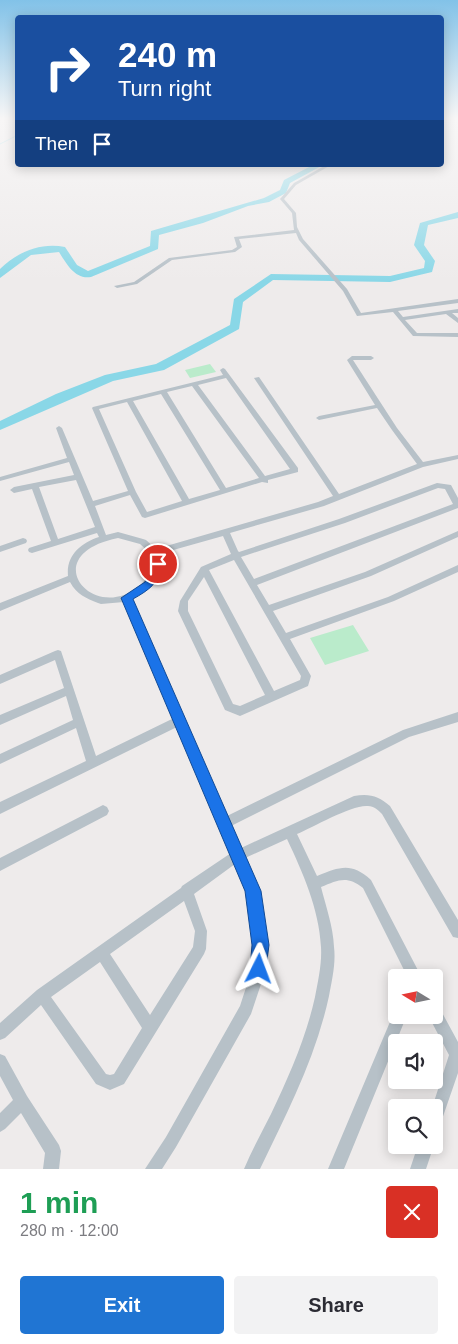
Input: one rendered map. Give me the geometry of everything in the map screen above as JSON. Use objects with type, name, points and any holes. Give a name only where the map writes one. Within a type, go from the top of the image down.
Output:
[{"type":"street","points":[[315,173],[295,184],[283,196],[294,213],[300,239],[337,280],[359,315],[458,301]]},
{"type":"street","points":[[117,286],[135,283],[171,259],[234,251],[240,247],[236,238],[297,232]]},
{"type":"street","points":[[394,310],[415,335],[458,335]]},
{"type":"street","points":[[402,319],[458,311]]},
{"type":"street","points":[[448,312],[458,321]]},
{"type":"street","points":[[371,358],[352,358],[350,360],[379,406],[421,465]]},
{"type":"street","points":[[224,373],[296,470],[265,481],[145,515],[132,492],[94,408],[194,384],[224,373]]},
{"type":"street","points":[[257,378],[338,498]]},
{"type":"street","points":[[194,384],[265,481]]},
{"type":"street","points":[[163,391],[225,492]]},
{"type":"street","points":[[129,400],[187,503]]},
{"type":"street","points":[[319,418],[379,406]]},
{"type":"street","points":[[59,428],[101,533]]},
{"type":"street","points":[[156,552],[338,498],[421,465],[458,457]]},
{"type":"street","points":[[0,479],[71,459]]},
{"type":"street","points":[[14,490],[79,477]]},
{"type":"street","points":[[225,532],[236,556],[285,637],[306,676],[306,680],[272,698],[240,711],[229,706],[183,610],[184,601],[204,569],[236,556],[342,521],[437,485],[448,487],[458,505],[253,583]]},
{"type":"street","points":[[35,486],[55,542]]},
{"type":"street","points":[[90,505],[132,492]]},
{"type":"street","points":[[32,550],[55,542],[101,533],[135,537],[148,544],[156,552],[158,564],[156,574],[149,585],[127,598],[106,600],[86,595],[78,589],[71,578],[71,568],[76,556],[101,533]]},
{"type":"street","points":[[268,608],[368,574],[458,534]]},
{"type":"street","points":[[0,549],[23,541]]},
{"type":"street","points":[[285,637],[391,599],[458,568]]},
{"type":"street","points":[[204,569],[272,698]]},
{"type":"street","points":[[0,607],[71,578]]},
{"type":"street","points":[[127,598],[253,891],[261,945],[259,969],[246,1009],[171,1142],[153,1169]]},
{"type":"street","points":[[0,680],[58,654],[77,723],[92,762]]},
{"type":"street","points":[[0,720],[68,690]]},
{"type":"street","points":[[224,823],[408,733],[458,717]]},
{"type":"street","points":[[0,808],[179,721]]},
{"type":"street","points":[[0,759],[77,723]]},
{"type":"street","points":[[0,1034],[42,995],[186,890],[238,855],[366,798],[378,801],[386,810],[458,932]]},
{"type":"street","points":[[0,865],[103,810]]},
{"type":"street","points":[[252,1169],[302,1065],[316,1023],[328,953],[314,884],[290,832]]},
{"type":"street","points":[[314,884],[346,872],[358,874],[367,884],[410,969]]},
{"type":"street","points":[[42,995],[101,1079],[110,1083],[118,1079],[151,1029],[199,949],[201,931],[186,890]]},
{"type":"street","points":[[101,952],[151,1029]]},
{"type":"street","points":[[336,1169],[396,1024]]},
{"type":"street","points":[[440,1024],[457,1055],[442,1099]]},
{"type":"street","points":[[0,1061],[22,1101],[53,1150],[51,1169]]},
{"type":"street","points":[[0,1124],[22,1101]]},
{"type":"street","points":[[418,1169],[423,1154]]},
{"type":"green space","points":[[210,364],[216,372],[190,378],[185,370]]},
{"type":"green space","points":[[353,625],[369,651],[325,665],[310,638]]},
{"type":"waterway","points":[[0,275],[27,253],[62,249],[73,267],[87,275],[155,247],[154,233],[200,221],[246,204],[266,200],[283,191],[287,182],[305,173]]},
{"type":"waterway","points":[[0,426],[61,397],[109,378],[160,367],[235,327],[238,301],[271,277],[390,279],[429,270],[430,261],[419,245],[424,223],[458,215]]},
{"type":"route","points":[[158,564],[156,574],[149,585],[127,598],[253,891],[261,945],[259,969]]}]
